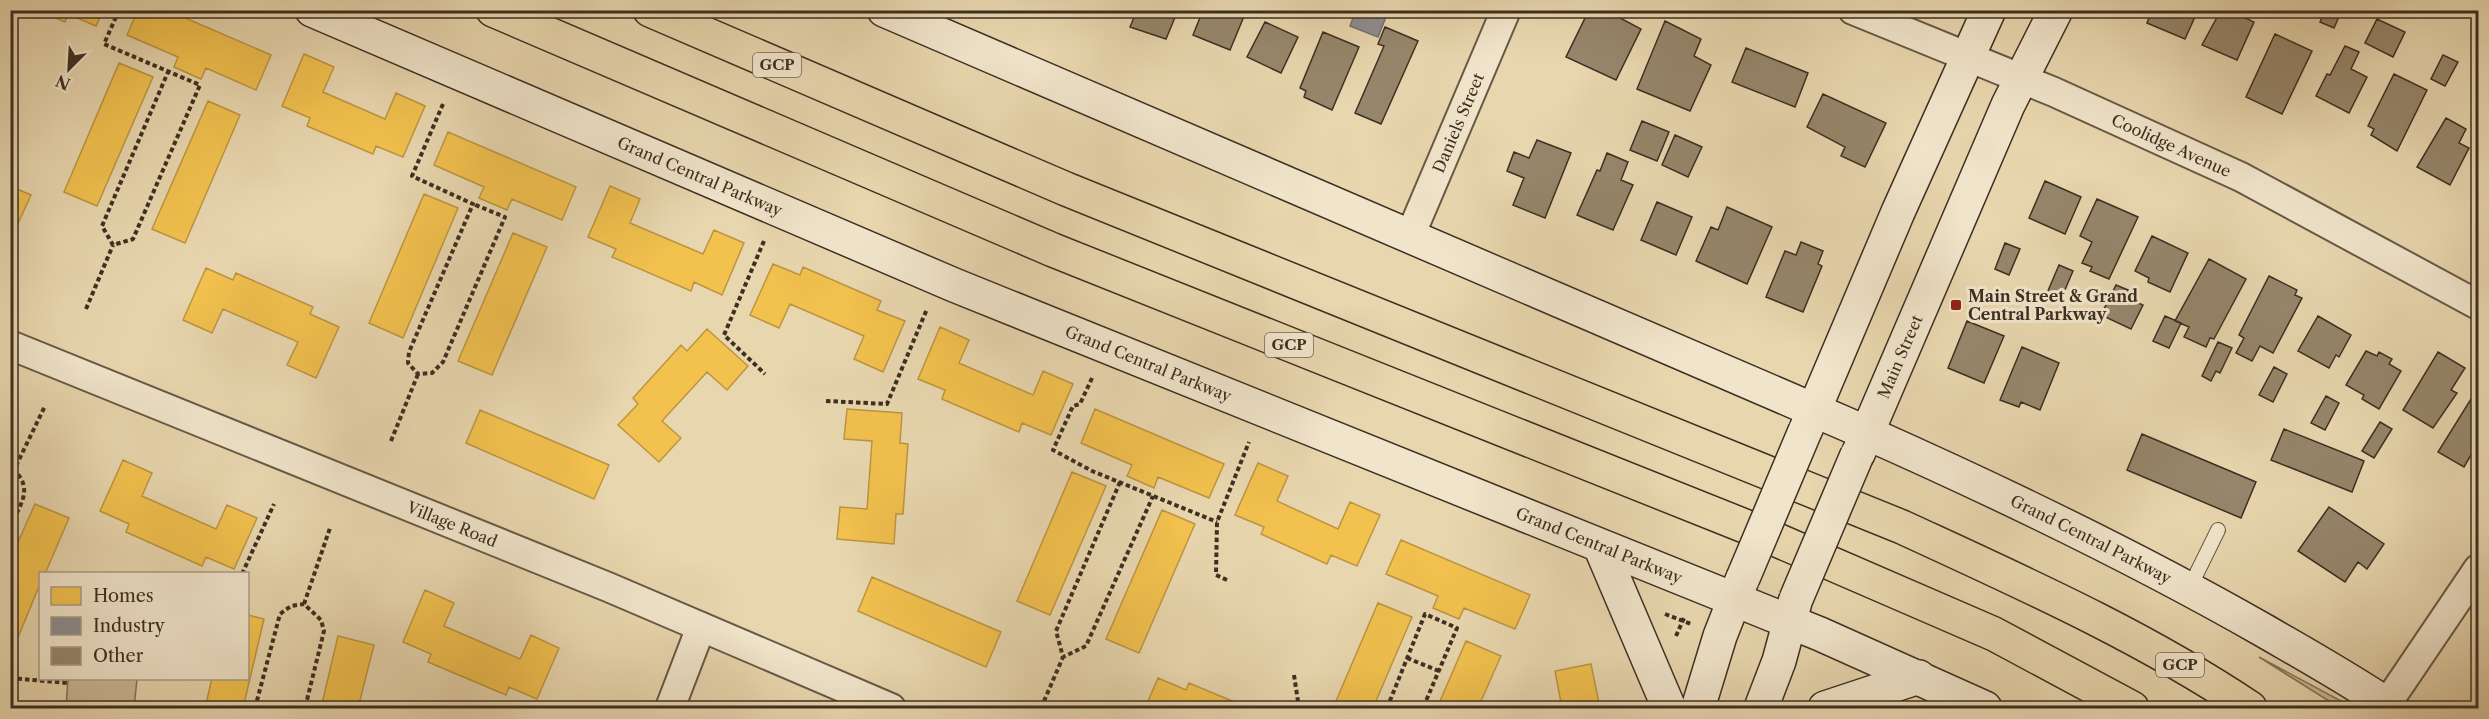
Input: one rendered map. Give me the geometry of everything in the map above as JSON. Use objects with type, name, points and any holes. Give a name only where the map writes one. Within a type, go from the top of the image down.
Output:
[{"type":"highway","name":"GCP","points":[[493,10],[1053,250],[1747,527],[1994,634],[2132,708]]},
{"type":"highway","name":"GCP","points":[[651,10],[1232,256],[1902,527],[2015,579],[2140,642],[2250,708]]},
{"type":"highway","points":[[707,10],[904,119]]},
{"type":"main road","name":"Grand Central Parkway","points":[[312,10],[954,285],[1600,546],[1738,589],[1792,611],[1919,677],[1985,708]]},
{"type":"main road","name":"Grand Central Parkway","points":[[884,10],[1410,236],[1809,421],[1862,444],[1999,494],[2189,589],[2389,707]]},
{"type":"main road","points":[[1698,708],[1720,636],[1738,589],[1989,10]]},
{"type":"main road","name":"Main Street","points":[[1761,708],[1779,661],[1792,611],[1862,444],[2020,79],[2056,10]]},
{"type":"main road","points":[[1600,546],[1669,708]]},
{"type":"main road","points":[[1825,708],[1919,677]]},
{"type":"street","name":"Daniels Street","points":[[1410,236],[1506,10]]},
{"type":"street","name":"Coolidge Avenue","points":[[1854,10],[2020,79],[2252,182],[2478,305]]},
{"type":"street","name":"Village Road","points":[[10,345],[701,627],[891,708]]},
{"type":"street","points":[[2389,707],[2478,569]]},
{"type":"street","points":[[670,708],[701,627]]},
{"type":"lane","points":[[2189,589],[2218,530]]},
{"type":"path","points":[[113,245],[133,239],[200,85],[104,44],[119,10]]},
{"type":"path","points":[[113,245],[102,226],[168,72]]},
{"type":"path","points":[[418,374],[432,373],[443,362],[505,217],[412,176],[443,104]]},
{"type":"path","points":[[418,374],[408,363],[408,352],[473,204]]},
{"type":"path","points":[[764,241],[724,335],[765,374]]},
{"type":"path","points":[[86,309],[113,245]]},
{"type":"path","points":[[826,401],[887,404],[927,309]]},
{"type":"path","points":[[391,441],[418,374]]},
{"type":"path","points":[[1092,378],[1080,404],[1073,406],[1053,450],[1120,482],[1217,522]]},
{"type":"path","points":[[10,527],[26,489],[24,481],[12,471],[45,406]]},
{"type":"path","points":[[1227,580],[1216,574],[1217,522],[1249,442]]},
{"type":"path","points":[[1041,708],[1063,657],[1056,631],[1120,482]]},
{"type":"path","points":[[1063,657],[1086,646],[1153,496]]},
{"type":"path","points":[[242,572],[274,504]]},
{"type":"path","points":[[304,604],[330,528]]},
{"type":"path","points":[[255,708],[280,614],[291,606],[304,604]]},
{"type":"path","points":[[304,604],[321,620],[324,631],[305,708]]},
{"type":"path","points":[[1656,611],[1693,625]]},
{"type":"path","points":[[1673,642],[1687,611]]},
{"type":"path","points":[[1387,708],[1425,614],[1457,628],[1423,708]]},
{"type":"path","points":[[1407,658],[1439,671]]},
{"type":"path","points":[[1294,675],[1299,708]]},
{"type":"path","points":[[10,678],[68,683]]},
{"type":"shaded area","points":[[2259,657],[2354,708],[2340,708]]},
{"type":"shaded area","points":[[68,680],[137,680],[134,708],[66,708]]},
{"type":"building: Homes","points":[[38,10],[103,10],[96,26],[68,14],[65,22]]},
{"type":"building: Homes","points":[[138,10],[167,10],[271,55],[256,90],[206,68],[201,79],[174,67],[178,57],[127,35]]},
{"type":"building: Homes","points":[[304,54],[334,67],[323,92],[385,119],[396,93],[425,106],[403,157],[376,146],[373,154],[307,126],[310,118],[282,106]]},
{"type":"building: Homes","points":[[119,63],[153,77],[97,206],[64,192]]},
{"type":"building: Homes","points":[[208,101],[240,115],[185,243],[152,229]]},
{"type":"building: Homes","points":[[448,132],[576,187],[562,220],[512,199],[507,210],[479,198],[484,187],[434,165]]},
{"type":"building: Homes","points":[[10,186],[31,195],[10,241]]},
{"type":"building: Homes","points":[[610,186],[640,199],[630,223],[703,254],[714,230],[744,243],[722,295],[694,282],[691,291],[612,257],[616,249],[588,237]]},
{"type":"building: Homes","points":[[424,194],[458,208],[403,338],[369,323]]},
{"type":"building: Homes","points":[[513,233],[547,247],[492,375],[458,361]]},
{"type":"building: Homes","points":[[773,264],[800,275],[803,267],[881,301],[877,310],[905,321],[883,372],[854,359],[864,336],[790,304],[779,328],[750,315]]},
{"type":"building: Homes","points":[[206,268],[233,280],[236,273],[313,307],[310,314],[339,327],[316,378],[287,365],[298,342],[223,309],[212,333],[183,320]]},
{"type":"building: Homes","points":[[940,327],[969,340],[959,363],[1033,395],[1043,371],[1073,384],[1051,435],[1022,423],[1019,432],[942,399],[945,390],[918,379]]},
{"type":"building: Homes","points":[[707,329],[748,366],[727,390],[707,372],[662,421],[681,438],[659,462],[618,425],[638,404],[633,398],[681,345],[687,351]]},
{"type":"building: Homes","points":[[847,409],[902,413],[900,443],[908,444],[903,514],[896,514],[894,544],[837,539],[840,507],[867,509],[872,441],[844,439]]},
{"type":"building: Homes","points":[[1095,409],[1224,464],[1209,498],[1158,477],[1154,488],[1127,476],[1132,465],[1081,443]]},
{"type":"building: Homes","points":[[480,410],[609,465],[594,499],[466,443]]},
{"type":"building: Homes","points":[[123,460],[152,473],[142,496],[216,529],[227,505],[257,518],[234,569],[206,557],[202,566],[126,532],[129,524],[100,511]]},
{"type":"building: Homes","points":[[1258,463],[1288,476],[1277,501],[1338,529],[1350,502],[1380,515],[1357,566],[1331,555],[1327,564],[1261,534],[1264,527],[1235,515]]},
{"type":"building: Homes","points":[[1072,472],[1106,486],[1050,615],[1017,601]]},
{"type":"building: Homes","points":[[35,504],[69,518],[46,572],[39,572],[39,586],[14,647],[10,645],[10,560]]},
{"type":"building: Homes","points":[[1162,510],[1195,524],[1139,653],[1106,639]]},
{"type":"building: Homes","points":[[1401,540],[1530,595],[1515,629],[1464,608],[1459,619],[1433,608],[1438,596],[1386,574]]},
{"type":"building: Homes","points":[[872,577],[1001,632],[986,667],[858,611]]},
{"type":"building: Homes","points":[[425,590],[454,603],[444,626],[520,659],[531,635],[559,648],[537,699],[509,687],[506,695],[428,662],[431,654],[403,642]]},
{"type":"building: Homes","points":[[1378,603],[1412,617],[1373,708],[1333,708]]},
{"type":"building: Homes","points":[[249,615],[264,619],[243,708],[205,708],[212,680],[249,680]]},
{"type":"building: Homes","points":[[338,636],[374,645],[358,708],[321,708]]},
{"type":"building: Homes","points":[[1466,641],[1501,656],[1478,708],[1437,708]]},
{"type":"building: Homes","points":[[1591,664],[1600,708],[1562,708],[1555,671]]},
{"type":"building: Homes","points":[[1158,678],[1186,690],[1189,683],[1249,708],[1145,708]]},
{"type":"building: Homes","points":[[10,682],[14,682],[13,708],[10,708]]},
{"type":"building: Industry","points":[[1356,10],[1388,12],[1378,37],[1350,26]]},
{"type":"building: Other","points":[[1137,10],[1178,10],[1166,39],[1130,27]]},
{"type":"building: Other","points":[[1203,10],[1236,10],[1245,14],[1230,50],[1193,35]]},
{"type":"building: Other","points":[[1589,10],[1624,10],[1620,18],[1641,29],[1616,80],[1566,57]]},
{"type":"building: Other","points":[[2152,10],[2198,10],[2185,39],[2147,23]]},
{"type":"building: Other","points":[[2221,10],[2228,10],[2254,22],[2237,60],[2202,45]]},
{"type":"building: Other","points":[[2325,10],[2342,10],[2334,28],[2320,22]]},
{"type":"building: Other","points":[[2377,19],[2405,32],[2393,57],[2365,43]]},
{"type":"building: Other","points":[[1665,21],[1701,39],[1694,56],[1711,65],[1690,111],[1637,89]]},
{"type":"building: Other","points":[[1265,22],[1298,37],[1281,73],[1247,57]]},
{"type":"building: Other","points":[[1385,27],[1418,41],[1381,124],[1355,113],[1384,46],[1378,44]]},
{"type":"building: Other","points":[[1323,32],[1359,47],[1332,110],[1304,97],[1306,91],[1300,88]]},
{"type":"building: Other","points":[[2275,34],[2312,51],[2282,114],[2246,97]]},
{"type":"building: Other","points":[[2345,46],[2359,52],[2351,69],[2367,77],[2349,113],[2316,96]]},
{"type":"building: Other","points":[[1746,48],[1808,73],[1795,107],[1732,82]]},
{"type":"building: Other","points":[[2443,55],[2458,62],[2445,86],[2431,79]]},
{"type":"building: Other","points":[[2394,74],[2427,90],[2397,151],[2371,135],[2374,129],[2368,126]]},
{"type":"building: Other","points":[[1823,94],[1886,123],[1865,167],[1841,156],[1845,147],[1807,127]]},
{"type":"building: Other","points":[[2446,118],[2466,129],[2459,143],[2469,148],[2450,185],[2417,167]]},
{"type":"building: Other","points":[[1642,121],[1669,132],[1657,161],[1630,150]]},
{"type":"building: Other","points":[[1675,135],[1702,147],[1688,177],[1662,165]]},
{"type":"building: Other","points":[[1537,140],[1571,153],[1545,218],[1513,205],[1524,178],[1507,171],[1514,152],[1529,158]]},
{"type":"building: Other","points":[[1607,153],[1628,162],[1621,180],[1633,185],[1613,230],[1577,215]]},
{"type":"building: Other","points":[[2045,181],[2081,197],[2065,234],[2029,218]]},
{"type":"building: Other","points":[[2097,199],[2138,217],[2109,279],[2090,271],[2092,267],[2082,263],[2092,242],[2080,236]]},
{"type":"building: Other","points":[[1657,202],[1692,217],[1676,255],[1641,240]]},
{"type":"building: Other","points":[[1727,207],[1772,227],[1747,284],[1696,261],[1711,227],[1718,230]]},
{"type":"building: Other","points":[[2152,236],[2188,253],[2170,292],[2148,282],[2149,278],[2135,271]]},
{"type":"building: Other","points":[[1801,242],[1823,251],[1818,264],[1822,266],[1803,312],[1766,297],[1785,251],[1796,255]]},
{"type":"building: Other","points":[[2005,243],[2020,249],[2009,275],[1995,269]]},
{"type":"building: Other","points":[[2209,259],[2246,279],[2214,339],[2210,338],[2206,347],[2184,337],[2189,327],[2175,321]]},
{"type":"building: Other","points":[[2059,265],[2073,271],[2061,299],[2047,293]]},
{"type":"building: Other","points":[[2269,276],[2297,290],[2295,295],[2302,298],[2273,353],[2260,346],[2252,361],[2236,353],[2244,338],[2239,335]]},
{"type":"building: Other","points":[[2116,285],[2128,290],[2126,297],[2143,305],[2131,329],[2101,315]]},
{"type":"building: Other","points":[[2165,316],[2181,323],[2169,348],[2153,341]]},
{"type":"building: Other","points":[[2318,316],[2351,335],[2339,357],[2336,355],[2329,368],[2298,351]]},
{"type":"building: Other","points":[[1967,321],[2004,336],[1984,383],[1948,368]]},
{"type":"building: Other","points":[[2218,342],[2232,348],[2220,373],[2216,371],[2211,381],[2202,376]]},
{"type":"building: Other","points":[[2022,347],[2059,363],[2040,410],[2021,402],[2019,407],[2000,400]]},
{"type":"building: Other","points":[[2366,351],[2377,356],[2379,352],[2392,359],[2389,364],[2401,371],[2379,409],[2362,399],[2364,395],[2346,385]]},
{"type":"building: Other","points":[[2438,352],[2465,368],[2451,390],[2457,393],[2433,428],[2403,410]]},
{"type":"building: Other","points":[[2274,367],[2287,374],[2273,402],[2259,395]]},
{"type":"building: Other","points":[[2476,391],[2478,393],[2478,443],[2464,467],[2438,452]]},
{"type":"building: Other","points":[[2326,396],[2339,403],[2325,430],[2311,423]]},
{"type":"building: Other","points":[[2380,422],[2392,429],[2374,458],[2362,451]]},
{"type":"building: Other","points":[[2284,429],[2364,461],[2352,492],[2271,460]]},
{"type":"building: Other","points":[[2142,434],[2256,482],[2241,518],[2127,470]]},
{"type":"building: Other","points":[[2329,507],[2384,544],[2367,569],[2358,562],[2345,582],[2298,551]]},
{"type":"place","name":"Main Street & Grand Central Parkway","points":[[1956,305]]}]
